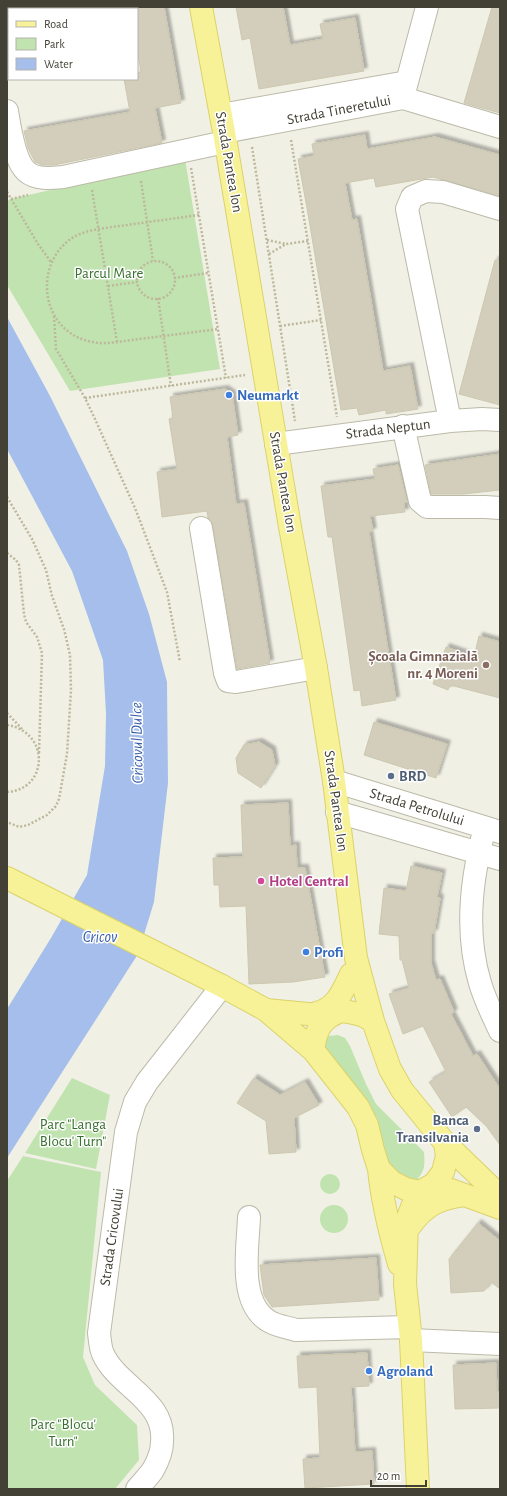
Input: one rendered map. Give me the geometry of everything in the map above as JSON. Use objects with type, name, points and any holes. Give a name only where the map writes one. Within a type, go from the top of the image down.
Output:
[{"type":"main road","name":"Strada Pantea Ion","points":[[201,7],[316,668],[334,781],[354,966],[390,1070],[402,1090],[445,1143],[500,1196]]},
{"type":"main road","points":[[7,878],[181,965],[266,1010],[313,1050],[358,1107],[367,1125],[379,1169],[381,1195],[386,1218],[405,1284]]},
{"type":"main road","name":"Strada Pantea Ion","points":[[327,1014],[354,966]]},
{"type":"main road","points":[[313,1050],[315,1035],[327,1014],[328,1009],[335,1003],[354,966]]},
{"type":"main road","points":[[266,1010],[327,1014],[349,1012],[362,1015],[373,1021]]},
{"type":"main road","points":[[418,1489],[410,1333],[405,1284],[406,1232],[407,1220],[412,1208],[427,1188],[443,1172],[447,1156],[445,1143]]},
{"type":"main road","points":[[379,1169],[392,1182],[406,1189],[427,1188],[465,1195],[500,1208]]},
{"type":"main road","points":[[406,1232],[428,1206],[448,1198],[465,1195]]},
{"type":"street","points":[[405,90],[427,7]]},
{"type":"street","name":"Strada Tineretului","points":[[223,130],[288,120],[405,90]]},
{"type":"street","name":"Strada Tineretului","points":[[223,130],[405,90],[500,127]]},
{"type":"street","points":[[7,111],[14,146],[19,159],[27,172],[35,176],[47,178],[63,177],[188,150],[223,130]]},
{"type":"street","points":[[450,421],[407,209],[412,197],[426,191],[443,192],[500,209]]},
{"type":"street","name":"Strada Neptun","points":[[276,444],[403,426],[482,419],[500,420]]},
{"type":"street","points":[[403,426],[420,501],[427,507],[500,508]]},
{"type":"street","points":[[201,528],[225,673],[228,681],[236,682],[316,668]]},
{"type":"street","name":"Strada Petrolului","points":[[334,781],[492,830]]},
{"type":"street","name":"Strada Petrolului","points":[[337,812],[500,859]]},
{"type":"street","points":[[492,830],[478,853],[472,904],[472,930],[474,954],[480,983],[500,1031]]},
{"type":"street","name":"Strada Cricovului","points":[[137,1489],[153,1470],[162,1451],[163,1432],[158,1415],[144,1399],[116,1373],[103,1354],[99,1333],[126,1132],[136,1102],[147,1082],[222,986]]},
{"type":"street","points":[[249,1217],[247,1281],[249,1297],[257,1312],[267,1321],[296,1330],[410,1333],[500,1344]]},
{"type":"path","points":[[288,120],[340,435]]},
{"type":"path","points":[[249,127],[298,441]]},
{"type":"path","points":[[188,150],[226,378]]},
{"type":"path","points":[[138,161],[152,261]]},
{"type":"path","points":[[88,172],[117,342]]},
{"type":"path","points":[[7,192],[51,263]]},
{"type":"path","points":[[199,215],[83,232],[64,244],[51,263],[46,284],[47,296],[54,313],[62,326],[81,338],[91,342],[117,342],[218,330]]},
{"type":"path","points":[[266,240],[286,244]]},
{"type":"path","points":[[269,254],[286,244],[308,240]]},
{"type":"path","points":[[152,261],[161,262],[167,265],[172,271],[174,278],[174,285],[170,291],[165,296],[158,298],[151,298],[144,294],[139,289],[137,282],[141,268],[152,261]]},
{"type":"path","points":[[174,278],[208,273]]},
{"type":"path","points":[[108,286],[137,282]]},
{"type":"path","points":[[158,298],[171,386]]},
{"type":"path","points":[[54,313],[56,348],[86,398],[135,508],[167,592],[180,662]]},
{"type":"path","points":[[280,326],[321,320]]},
{"type":"path","points":[[86,398],[264,372]]},
{"type":"path","points":[[7,497],[32,539],[46,570],[52,596],[64,629],[70,655],[71,690],[67,754],[59,799],[56,806],[47,815],[28,825],[19,827],[7,822]]},
{"type":"path","points":[[7,553],[16,560],[19,565],[26,622],[37,637],[42,653],[38,766],[33,778],[23,787],[7,792]]},
{"type":"path","points":[[7,714],[34,741],[39,753]]},
{"type":"path","points":[[7,725],[20,728],[25,732]]},
{"type":"green space","name":"Parcul Mare","points":[[185,159],[220,369],[70,391],[7,285],[7,201]]},
{"type":"green space","points":[[338,1035],[345,1038],[350,1046],[376,1104],[424,1152],[424,1168],[421,1175],[415,1182],[396,1180],[322,1053],[324,1039],[328,1036]]},
{"type":"green space","name":"Parc \"Langa Blocu' Turn\"","points":[[72,1078],[110,1095],[96,1169],[25,1153]]},
{"type":"green space","name":"Parc \"Blocu' Turn\"","points":[[23,1156],[101,1172],[83,1357],[95,1385],[137,1425],[139,1460],[115,1489],[7,1489],[7,1181]]},
{"type":"green space","points":[[330,1174],[337,1177],[340,1184],[337,1191],[330,1194],[323,1191],[320,1184],[323,1177]]},
{"type":"green space","points":[[334,1205],[344,1209],[348,1219],[344,1229],[334,1233],[324,1229],[320,1219],[324,1209]]},
{"type":"water","name":"Cricov","points":[[7,317],[50,396],[127,551],[149,614],[167,682],[168,783],[154,902],[138,954],[7,1158],[7,1009],[51,938],[87,875],[105,766],[106,713],[103,660],[72,571],[7,449]]},
{"type":"building","points":[[164,7],[181,103],[155,108],[162,143],[54,165],[42,165],[35,162],[28,148],[24,131],[130,112],[124,80],[138,80],[138,73],[141,72],[138,55],[137,8]]},
{"type":"building","points":[[236,7],[283,7],[290,45],[323,39],[320,24],[355,18],[364,71],[259,89],[250,38],[242,40]]},
{"type":"building","points":[[492,7],[500,7],[500,113],[464,103]]},
{"type":"building","points":[[365,135],[367,149],[435,137],[500,155],[500,196],[433,177],[376,187],[374,178],[345,183],[352,220],[357,219],[383,371],[410,366],[418,409],[386,414],[386,410],[359,415],[357,408],[341,410],[298,159],[314,156],[312,144]]},
{"type":"building","points":[[495,260],[500,260],[500,405],[459,394]]},
{"type":"building","points":[[225,389],[232,394],[238,435],[227,437],[236,504],[244,503],[270,663],[237,669],[211,520],[208,518],[207,511],[162,517],[157,472],[177,469],[169,419],[173,418],[170,397]]},
{"type":"building","points":[[500,454],[500,490],[464,494],[431,494],[425,465]]},
{"type":"building","points":[[398,465],[407,502],[404,503],[405,512],[370,516],[373,531],[369,532],[396,700],[362,706],[360,690],[354,691],[332,537],[328,537],[321,486],[375,479],[373,469]]},
{"type":"building","points":[[479,636],[500,642],[500,698],[450,685],[448,690],[433,684],[446,647],[474,657]]},
{"type":"building","points":[[374,722],[447,744],[436,778],[364,755]]},
{"type":"building","points":[[259,742],[272,750],[275,766],[261,788],[238,773],[236,758],[244,745]]},
{"type":"building","points":[[288,803],[290,846],[296,845],[297,868],[305,868],[325,977],[293,982],[249,984],[246,906],[220,907],[219,885],[214,885],[213,858],[243,857],[241,805]]},
{"type":"building","points":[[411,866],[442,873],[437,897],[440,898],[434,933],[431,933],[431,963],[436,980],[440,979],[454,1012],[451,1014],[473,1056],[477,1054],[500,1089],[500,1145],[487,1127],[466,1107],[452,1117],[429,1082],[446,1072],[423,1026],[403,1034],[389,994],[409,988],[402,960],[400,960],[399,936],[379,934],[384,888],[406,891]]},
{"type":"building","points":[[254,1078],[280,1095],[305,1082],[319,1105],[294,1118],[296,1152],[269,1154],[266,1121],[237,1103]]},
{"type":"building","points":[[478,1223],[500,1241],[500,1289],[491,1282],[484,1291],[451,1293],[449,1259]]},
{"type":"building","points":[[376,1258],[379,1300],[272,1307],[264,1295],[260,1265]]},
{"type":"building","points":[[367,1353],[369,1386],[351,1387],[355,1452],[372,1451],[374,1484],[305,1488],[303,1459],[320,1458],[317,1387],[299,1388],[297,1356]]},
{"type":"building","points":[[496,1363],[497,1392],[500,1392],[500,1408],[455,1409],[453,1365]]},
{"type":"place","name":"Neumarkt","points":[[229,395]]},
{"type":"place","name":"Școala Gimnazială nr. 4 Moreni","points":[[486,665]]},
{"type":"place","name":"BRD","points":[[391,776]]},
{"type":"place","name":"Hotel Central","points":[[261,881]]},
{"type":"place","name":"Profi","points":[[306,952]]},
{"type":"place","name":"Banca Transilvania","points":[[477,1129]]},
{"type":"place","name":"Agroland","points":[[369,1371]]},
{"type":"water label","name":"Cricovul Dulce","points":[[137,743]]}]
